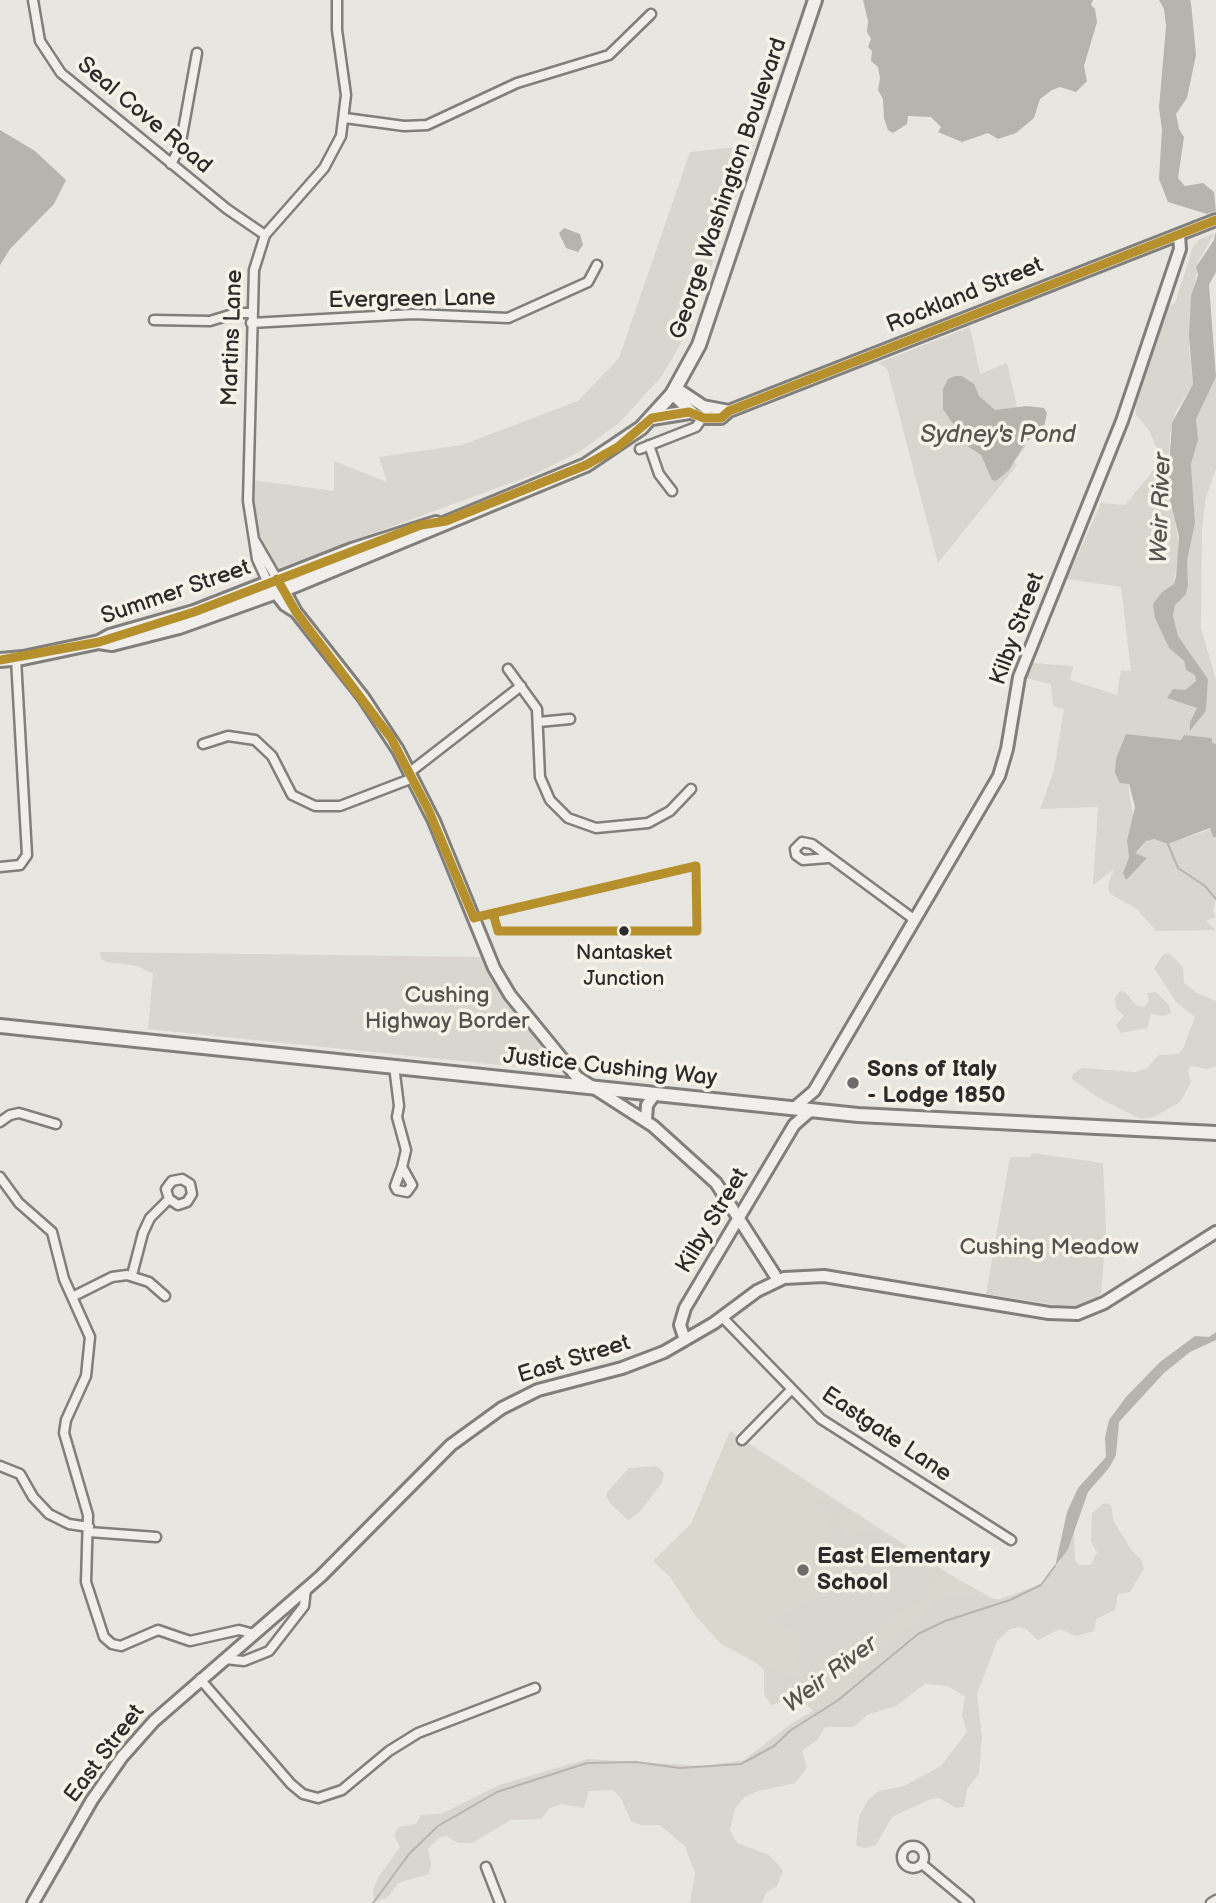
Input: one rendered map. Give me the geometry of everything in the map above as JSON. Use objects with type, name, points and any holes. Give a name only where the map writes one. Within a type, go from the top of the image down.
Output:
[{"type":"main road","name":"George Washington Boulevard","points":[[674,391],[703,336],[815,0]]},
{"type":"main road","name":"Rockland Street","points":[[674,391],[689,412],[729,411],[1216,220]]},
{"type":"main road","name":"Kilby Street","points":[[790,1108],[814,1091],[1002,767],[1019,677],[1122,421],[1180,248],[1179,235]]},
{"type":"main road","name":"Rockland Street","points":[[674,391],[706,413]]},
{"type":"main road","points":[[276,586],[421,525],[446,521],[586,465],[618,447],[652,418],[674,391]]},
{"type":"main road","points":[[652,418],[689,412]]},
{"type":"main road","name":"Summer Street","points":[[0,660],[99,642],[112,644],[179,627],[276,586],[370,707],[411,775],[496,973],[561,1059],[590,1087],[646,1120],[716,1183],[778,1280]]},
{"type":"main road","name":"Justice Cushing Way","points":[[0,1026],[815,1111],[936,1121],[1216,1133]]},
{"type":"main road","points":[[544,1082],[558,1073],[561,1059]]},
{"type":"main road","points":[[814,1091],[815,1111]]},
{"type":"main road","points":[[646,1120],[647,1105],[655,1094]]},
{"type":"main road","points":[[790,1108],[794,1125]]},
{"type":"main road","name":"Kilby Street","points":[[685,1340],[680,1327],[684,1312],[794,1125],[815,1111]]},
{"type":"main road","name":"East Street","points":[[33,1903],[112,1770],[154,1721],[306,1589],[451,1445],[491,1414],[538,1391],[634,1364],[685,1340],[757,1291],[778,1280],[824,1276],[1073,1315],[1093,1309],[1216,1232]]},
{"type":"street","name":"Martins Lane","points":[[276,586],[253,538],[248,501],[251,313],[255,261],[265,235],[327,164],[340,141],[345,118],[345,82],[337,30],[337,0]]},
{"type":"street","name":"Seal Cove Road","points":[[33,1],[40,41],[58,69],[227,209],[265,235]]},
{"type":"street","points":[[345,118],[410,127],[433,122],[517,83],[609,55],[651,14]]},
{"type":"street","points":[[171,164],[180,147],[197,53]]},
{"type":"street","name":"Evergreen Lane","points":[[251,323],[413,314],[508,317],[588,282],[597,265]]},
{"type":"street","points":[[155,320],[210,321],[236,313],[251,313]]},
{"type":"street","points":[[640,449],[696,427],[706,413]]},
{"type":"street","points":[[649,445],[659,474],[672,491]]},
{"type":"street","points":[[0,867],[20,865],[27,856],[16,659]]},
{"type":"street","points":[[508,669],[535,705],[539,722],[536,751],[540,777],[555,806],[577,823],[605,828],[648,823],[670,811],[691,789]]},
{"type":"street","points":[[204,744],[235,735],[259,742],[272,755],[289,791],[296,799],[315,806],[340,806],[411,775],[521,686]]},
{"type":"street","points":[[539,722],[570,719]]},
{"type":"street","points":[[828,858],[915,920]]},
{"type":"street","points":[[394,1066],[399,1106],[397,1119],[406,1147],[402,1167]]},
{"type":"street","points":[[0,1122],[15,1113],[56,1124]]},
{"type":"street","points":[[0,1177],[19,1203],[52,1232],[62,1272],[88,1328],[91,1353],[83,1385],[66,1420],[65,1438],[89,1530],[85,1570],[87,1592],[103,1634],[112,1644],[127,1645],[158,1630],[190,1642],[242,1630],[254,1634]]},
{"type":"street","points":[[132,1275],[146,1225],[158,1208],[169,1199]]},
{"type":"street","points":[[72,1297],[115,1276],[132,1275],[149,1282],[165,1296]]},
{"type":"street","name":"Eastgate Lane","points":[[722,1317],[821,1419],[1011,1540]]},
{"type":"street","points":[[742,1440],[791,1390]]},
{"type":"street","points":[[0,1466],[20,1474],[33,1497],[50,1514],[69,1524],[89,1530],[156,1537]]},
{"type":"street","points":[[225,1658],[244,1661],[269,1651],[297,1618],[306,1602],[306,1589]]},
{"type":"street","points":[[200,1679],[291,1784],[303,1794],[318,1798],[342,1790],[389,1751],[418,1733],[535,1688]]},
{"type":"street","points":[[922,1864],[969,1903]]},
{"type":"street","points":[[486,1867],[499,1903]]},
{"type":"street","points":[[1210,1903],[1216,1900]]},
{"type":"shaded area","name":"East Elementary School","points":[[730,1431],[951,1575],[995,1600],[847,1687],[821,1717],[755,1662],[721,1644],[695,1615],[670,1577],[653,1561],[691,1524]]},
{"type":"green space","points":[[754,145],[689,329],[662,376],[619,423],[579,452],[535,474],[279,568],[273,567],[254,519],[252,480],[334,491],[334,461],[387,482],[379,457],[462,445],[578,401],[619,358],[690,152]]},
{"type":"green space","points":[[1215,233],[1198,262],[1191,305],[1189,349],[1193,384],[1176,411],[1170,434],[1168,480],[1179,546],[1174,584],[1162,592],[1156,619],[1169,648],[1184,661],[1186,670],[1195,674],[1196,681],[1185,690],[1173,689],[1168,697],[1197,708],[1192,729],[1206,711],[1208,679],[1178,636],[1173,615],[1175,605],[1188,585],[1187,561],[1195,523],[1191,464],[1198,440],[1196,419],[1216,377],[1216,469],[1206,497],[1202,529],[1201,628],[1216,680],[1216,744],[1211,744],[1212,738],[1184,735],[1182,740],[1126,734],[1129,792],[1134,820],[1127,841],[1129,857],[1123,873],[1138,855],[1135,853],[1138,847],[1146,841],[1154,839],[1168,844],[1212,829],[1213,837],[1216,837],[1216,898],[1213,911],[1216,917],[1206,921],[1216,930],[1156,931],[1136,908],[1110,894],[1108,884],[1114,869],[1093,885],[1098,807],[1040,809],[1054,770],[1064,709],[1053,706],[1051,684],[1026,678],[1033,663],[1073,666],[1070,680],[1117,695],[1121,670],[1131,671],[1121,587],[1067,579],[1101,503],[1125,505],[1156,467],[1158,451],[1149,430],[1136,415],[1135,401],[1167,306],[1175,303],[1193,247],[1200,239]]},
{"type":"green space","points":[[970,327],[980,374],[1007,363],[1026,446],[1014,462],[1017,465],[938,563],[887,368],[878,363]]},
{"type":"green space","name":"Cushing Highway Border","points":[[100,952],[482,957],[494,983],[550,1052],[550,1063],[539,1069],[148,1029],[153,974],[138,966],[107,962],[101,959]]},
{"type":"green space","points":[[1169,953],[1183,967],[1184,983],[1197,993],[1216,1001],[1216,1066],[1208,1069],[1190,1066],[1188,1071],[1191,1082],[1180,1102],[1154,1117],[1141,1119],[1099,1098],[1072,1079],[1073,1074],[1082,1068],[1135,1072],[1147,1068],[1159,1055],[1178,1054],[1183,1049],[1195,1017],[1176,1002],[1154,968],[1163,955]]},
{"type":"green space","points":[[1120,991],[1125,992],[1136,1005],[1143,1007],[1149,1002],[1147,993],[1156,992],[1169,1005],[1171,1013],[1164,1016],[1151,1014],[1147,1028],[1120,1033],[1116,1025],[1124,1016],[1116,1008],[1115,998]]},
{"type":"green space","name":"Cushing Meadow","points":[[1032,1153],[1103,1163],[1106,1229],[1101,1295],[1083,1305],[1057,1305],[986,1294],[1010,1157],[1030,1157]]},
{"type":"green space","points":[[658,1466],[664,1474],[662,1482],[640,1512],[628,1520],[610,1503],[606,1496],[608,1491],[629,1468]]},
{"type":"green space","points":[[809,1498],[842,1505],[839,1526],[844,1536],[874,1529],[888,1540],[901,1543],[906,1554],[933,1576],[936,1583],[924,1599],[911,1608],[902,1609],[881,1625],[876,1645],[868,1657],[857,1663],[831,1661],[805,1671],[800,1669],[797,1642],[791,1628],[771,1623],[824,1593],[837,1579],[840,1562],[827,1515]]},
{"type":"green space","points":[[1104,1503],[1111,1505],[1114,1522],[1132,1551],[1141,1559],[1144,1569],[1130,1592],[1118,1594],[1115,1610],[1096,1619],[1094,1631],[1076,1636],[1060,1629],[1038,1640],[1025,1628],[1019,1627],[1010,1629],[997,1641],[977,1694],[982,1737],[979,1774],[967,1789],[964,1807],[956,1808],[939,1798],[931,1799],[892,1817],[876,1845],[864,1848],[856,1845],[859,1816],[868,1800],[879,1791],[904,1786],[941,1766],[967,1732],[962,1716],[965,1697],[948,1686],[925,1684],[896,1706],[867,1715],[854,1727],[825,1727],[818,1739],[802,1751],[807,1768],[795,1783],[758,1791],[745,1797],[735,1808],[730,1830],[737,1843],[769,1855],[783,1870],[777,1886],[766,1893],[762,1903],[690,1903],[695,1873],[685,1846],[660,1825],[641,1825],[631,1821],[621,1798],[613,1790],[589,1791],[584,1808],[561,1804],[550,1808],[541,1819],[511,1820],[472,1843],[458,1843],[446,1836],[440,1837],[428,1849],[431,1864],[429,1874],[398,1883],[388,1897],[374,1903],[373,1890],[378,1878],[400,1847],[394,1835],[399,1827],[416,1824],[421,1815],[441,1814],[499,1785],[587,1759],[704,1766],[744,1760],[792,1723],[839,1696],[888,1643],[920,1619],[938,1600],[949,1597],[1000,1599],[1034,1587],[1043,1582],[1060,1562],[1074,1532],[1075,1561],[1079,1565],[1091,1565],[1097,1552],[1091,1542],[1092,1513]]},
{"type":"green space","points":[[764,1666],[794,1678],[822,1667],[834,1670],[831,1676],[819,1681],[808,1693],[771,1705],[764,1694]]},
{"type":"water","points":[[863,0],[1093,0],[1091,5],[1095,9],[1097,22],[1084,66],[1087,81],[1076,92],[1060,87],[1052,90],[1040,99],[1034,118],[1016,133],[998,139],[988,133],[962,142],[938,132],[941,127],[931,117],[908,116],[907,124],[893,133],[888,130],[884,118],[883,99],[878,90],[878,67],[871,61],[872,51],[868,47],[871,39],[867,32],[868,21]]},
{"type":"water","points":[[1159,0],[1190,0],[1191,3],[1196,55],[1187,98],[1176,114],[1184,137],[1178,178],[1185,186],[1203,183],[1214,192],[1216,211],[1207,214],[1168,202],[1159,179],[1162,130],[1159,108],[1166,26],[1164,9]]},
{"type":"water","points":[[0,130],[35,151],[66,180],[54,204],[10,249],[0,265]]},
{"type":"water","points":[[564,228],[580,234],[583,245],[578,252],[566,248],[559,233]]},
{"type":"water","points":[[1216,231],[1216,272],[1209,285],[1216,377],[1196,419],[1198,440],[1191,464],[1195,523],[1187,561],[1188,585],[1186,594],[1175,605],[1173,615],[1178,636],[1208,679],[1206,711],[1190,731],[1190,722],[1197,708],[1167,698],[1173,689],[1185,690],[1190,686],[1196,681],[1195,675],[1186,670],[1184,661],[1169,648],[1155,618],[1153,604],[1162,592],[1174,584],[1176,577],[1179,537],[1164,474],[1169,468],[1172,423],[1193,384],[1189,337],[1191,296],[1198,275],[1196,267],[1214,240]]},
{"type":"water","name":"Sydney's Pond","points":[[962,376],[974,384],[979,396],[995,410],[1027,406],[1044,408],[1047,413],[1044,427],[1026,442],[1009,470],[996,481],[992,480],[981,455],[957,439],[958,431],[943,409],[943,389],[948,379]]},
{"type":"water","points":[[1126,734],[1181,740],[1184,735],[1212,738],[1212,743],[1216,744],[1216,837],[1213,837],[1210,828],[1168,844],[1154,839],[1146,841],[1135,853],[1147,858],[1126,880],[1123,873],[1129,857],[1127,841],[1135,807],[1129,784],[1120,783],[1115,773],[1116,759]]},
{"type":"water","points":[[1216,1332],[1216,1340],[1190,1352],[1164,1373],[1119,1422],[1116,1455],[1109,1468],[1088,1492],[1068,1549],[1055,1567],[1067,1512],[1078,1488],[1106,1457],[1105,1438],[1109,1420],[1126,1397],[1160,1362],[1195,1336],[1209,1337]]},
{"type":"waterway","name":"Weir River","points":[[1168,844],[1178,868],[1205,886],[1216,899]]},
{"type":"waterway","name":"Weir River","points":[[373,1903],[409,1854],[438,1826],[497,1792],[587,1763],[636,1762],[680,1768],[741,1764],[774,1746],[791,1730],[837,1701],[918,1634],[945,1621],[1010,1600],[1041,1585],[1055,1566]]},
{"type":"transit line","points":[[0,660],[99,642],[194,612],[421,525],[446,521],[586,465],[618,447],[652,418],[689,412],[704,418],[721,418],[729,411],[1216,220]]},
{"type":"transit line","points":[[277,579],[296,612],[391,738],[428,809],[474,918]]},
{"type":"transit line","points":[[493,913],[498,931],[697,931],[696,866]]},
{"type":"transit line","points":[[477,917],[696,866]]},
{"type":"place","name":"Nantasket Junction","points":[[624,931]]},
{"type":"place","name":"Sons of Italy - Lodge 1850","points":[[853,1083]]},
{"type":"place","name":"East Elementary School","points":[[803,1570]]}]
